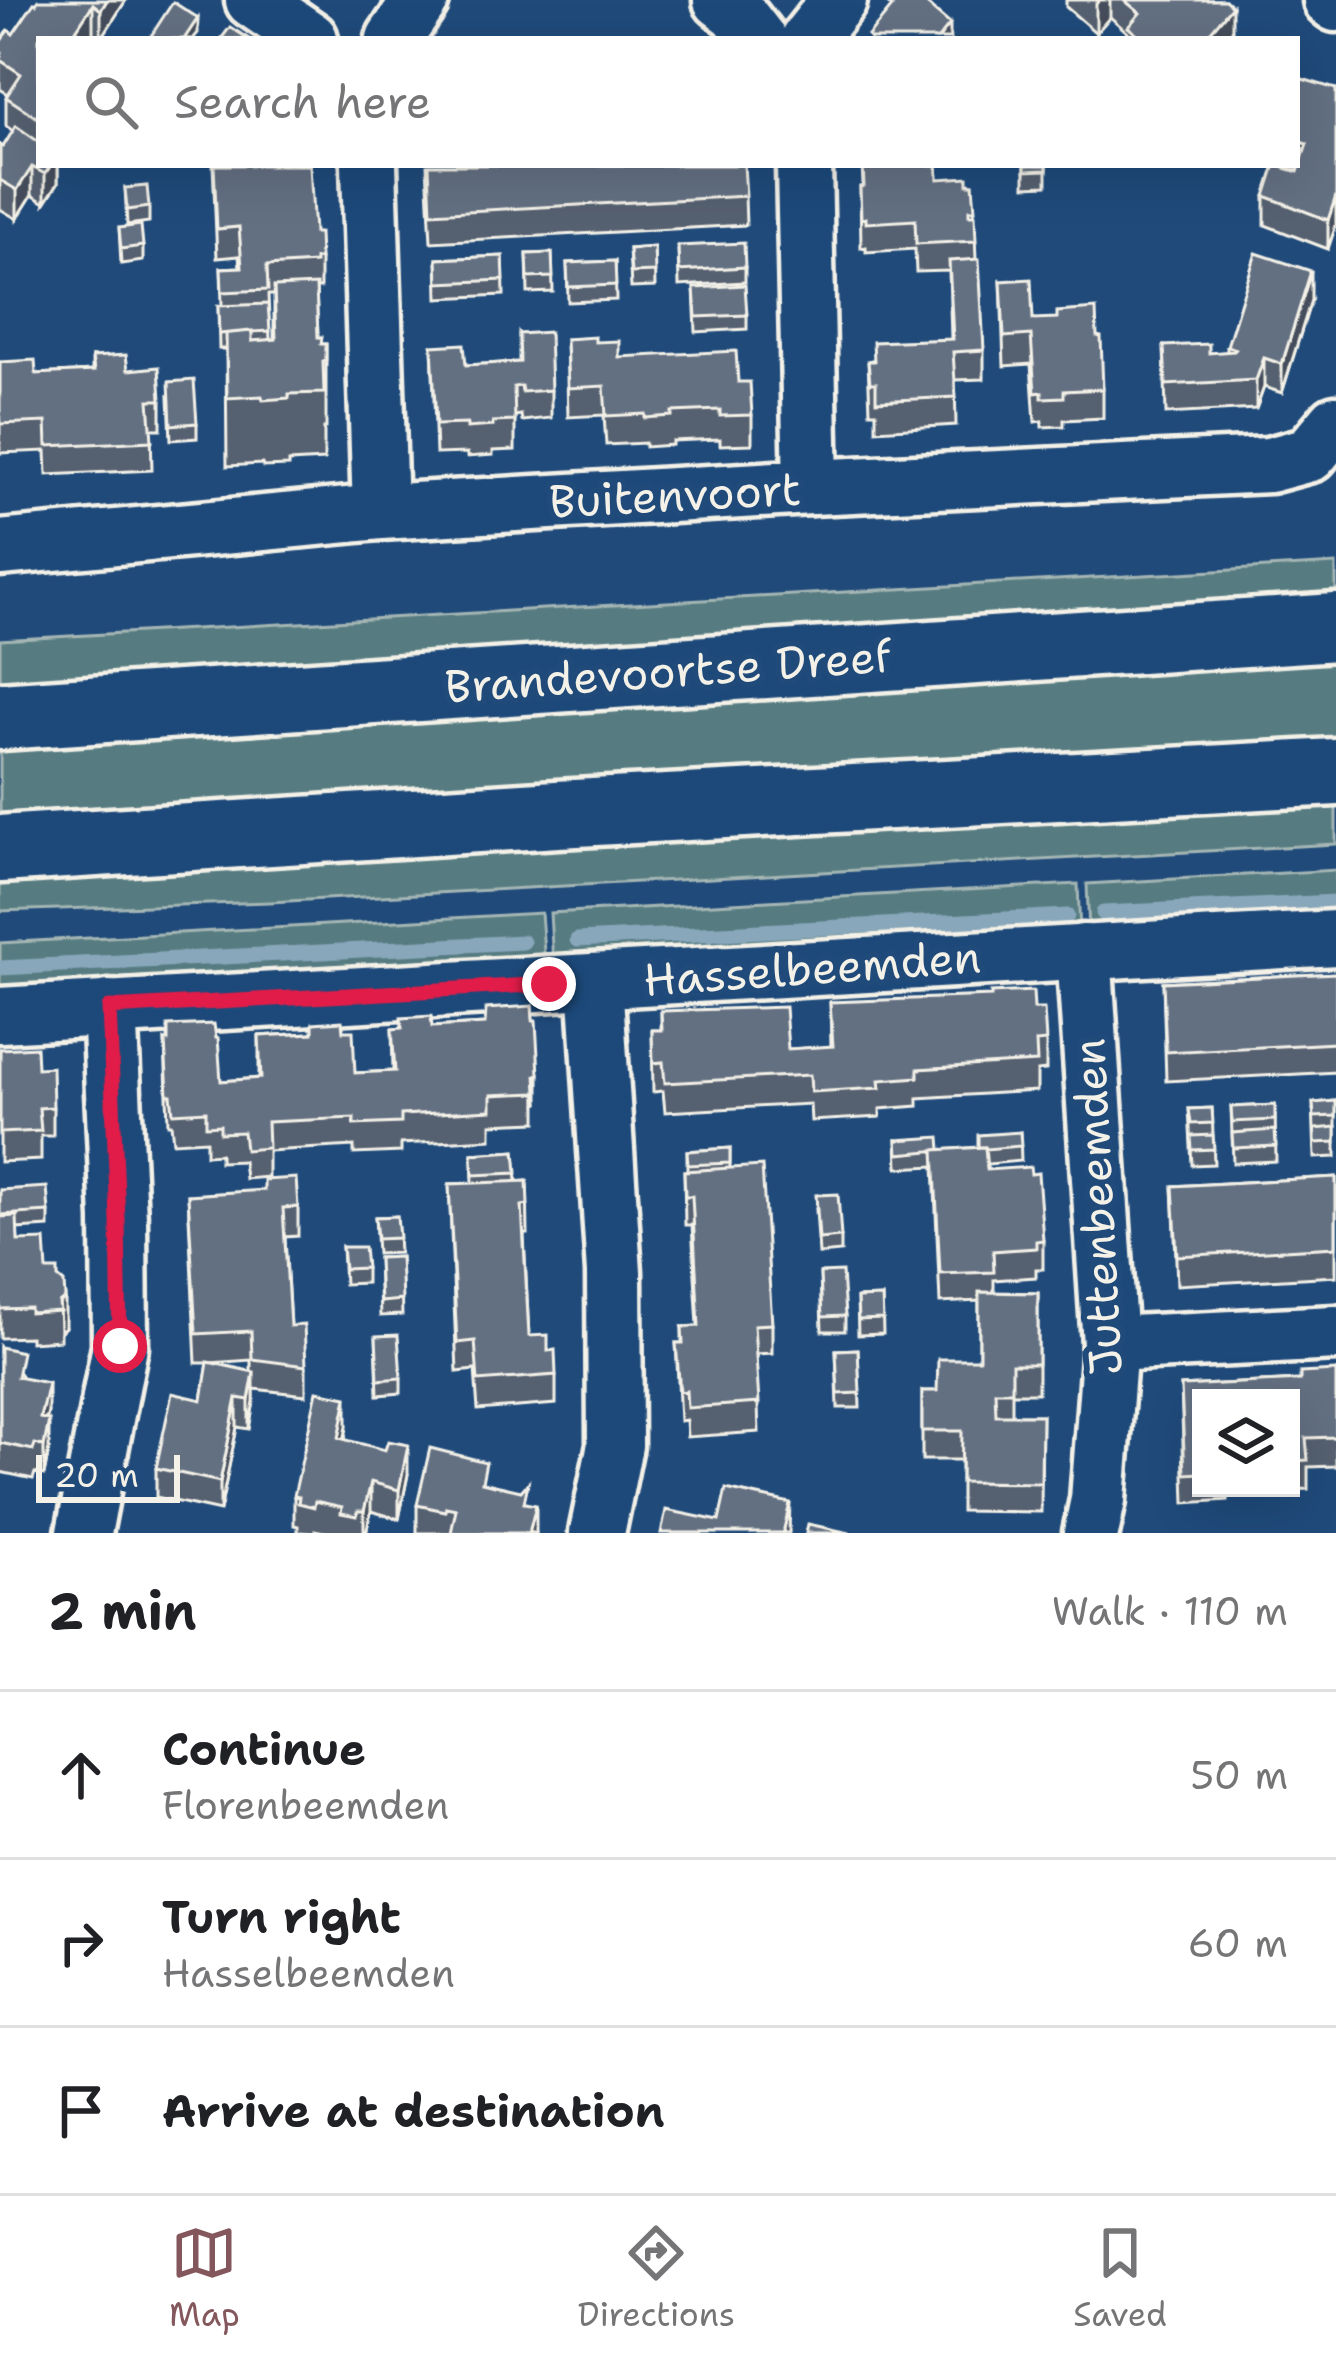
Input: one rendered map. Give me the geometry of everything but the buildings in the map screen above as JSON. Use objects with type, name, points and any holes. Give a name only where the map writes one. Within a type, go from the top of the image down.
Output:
[{"type":"main road","name":"Brandevoortse Dreef","points":[[0,716],[1336,627]]},
{"type":"main road","points":[[0,849],[1336,772]]},
{"type":"street","points":[[254,0],[306,36]]},
{"type":"street","points":[[396,36],[421,0]]},
{"type":"street","points":[[721,0],[756,36]]},
{"type":"street","points":[[810,36],[839,0]]},
{"type":"street","points":[[369,168],[380,512]]},
{"type":"street","points":[[804,168],[811,487]]},
{"type":"street","name":"Buitenvoort","points":[[0,548],[380,512],[1269,465],[1310,454],[1336,423]]},
{"type":"street","name":"Hasselbeemden","points":[[0,1016],[1336,938]]},
{"type":"street","name":"Juttenbeemden","points":[[1084,952],[1110,1344],[1098,1500],[1091,1533]]},
{"type":"street","points":[[595,982],[614,1272],[615,1445],[597,1533]]},
{"type":"street","points":[[84,1533],[120,1346],[109,1008]]},
{"type":"street","points":[[1110,1344],[1336,1333]]},
{"type":"green space","points":[[1336,564],[1336,627],[0,702],[0,640]]},
{"type":"green space","points":[[1336,654],[1336,758],[0,833],[0,729]]},
{"type":"green space","points":[[1336,784],[1336,844],[270,902],[0,911],[0,861]]},
{"type":"green space","points":[[1336,870],[1336,921],[1089,934],[1087,884]]},
{"type":"green space","points":[[1078,884],[1080,934],[553,963],[550,913]]},
{"type":"green space","points":[[541,913],[545,964],[0,993],[0,943]]},
{"type":"waterway","points":[[1103,913],[1336,902]]},
{"type":"waterway","points":[[577,940],[1067,916]]},
{"type":"waterway","points":[[0,968],[523,942]]},
{"type":"route","points":[[120,1346],[109,1008],[549,984]]}]
